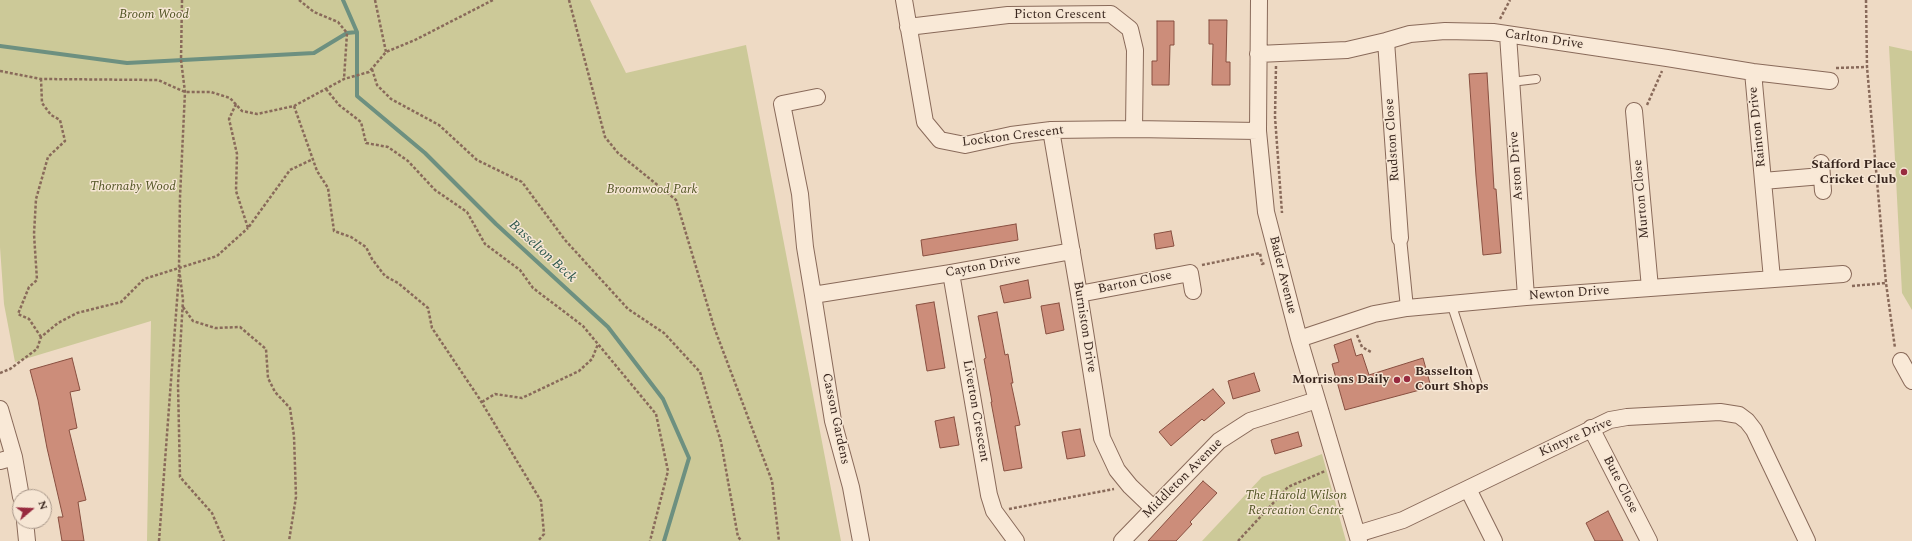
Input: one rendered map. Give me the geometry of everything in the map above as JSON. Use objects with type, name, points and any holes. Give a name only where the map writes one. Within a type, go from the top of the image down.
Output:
[{"type":"street","name":"Lockton Crescent","points":[[904,0],[925,122],[940,140],[965,145],[1011,135],[1050,130],[1134,129],[1258,131]]},
{"type":"street","name":"Bader Avenue","points":[[1259,0],[1258,131],[1266,212],[1299,340],[1338,465],[1358,537]]},
{"type":"street","name":"Picton Crescent","points":[[908,27],[1008,15],[1111,14],[1130,29],[1135,50],[1134,129]]},
{"type":"street","name":"Carlton Drive","points":[[1258,54],[1346,50],[1386,42],[1410,34],[1445,31],[1501,34],[1752,72],[1830,81]]},
{"type":"street","name":"Aston Drive","points":[[1501,34],[1511,82],[1526,297]]},
{"type":"street","name":"Rudston Close","points":[[1386,42],[1400,238]]},
{"type":"street","name":"Rainton Drive","points":[[1752,72],[1764,181],[1772,280]]},
{"type":"street","name":"Casson Gardens","points":[[817,96],[782,104],[800,194],[805,247],[833,420],[851,487],[861,541]]},
{"type":"street","name":"Murton Close","points":[[1634,111],[1650,288]]},
{"type":"street","name":"Burniston Drive","points":[[1050,130],[1072,252],[1102,438],[1118,470],[1130,486],[1153,508]]},
{"type":"street","name":"Rainton Drive","points":[[1764,181],[1822,177]]},
{"type":"street","points":[[1400,238],[1407,308]]},
{"type":"street","name":"Cayton Drive","points":[[813,295],[1072,252]]},
{"type":"street","name":"Liverton Crescent","points":[[951,273],[989,495],[994,512],[1016,541]]},
{"type":"street","name":"Barton Close","points":[[1079,294],[1190,273],[1193,291]]},
{"type":"street","name":"Newton Drive","points":[[1299,340],[1374,314],[1407,308],[1526,297],[1843,274]]},
{"type":"street","points":[[1902,361],[1912,381]]},
{"type":"street","name":"Middleton Avenue","points":[[1122,541],[1218,441],[1250,420],[1317,400]]},
{"type":"street","points":[[0,409],[7,459],[18,489]]},
{"type":"street","name":"Kintyre Drive","points":[[1358,537],[1403,520],[1610,420],[1627,416],[1720,412],[1739,415],[1747,420],[1754,430],[1807,541]]},
{"type":"street","name":"Bute Close","points":[[1591,428],[1649,541]]},
{"type":"street","points":[[1468,489],[1494,541]]},
{"type":"street","points":[[26,529],[27,541]]},
{"type":"lane","points":[[1511,82],[1536,80]]},
{"type":"lane","points":[[1451,304],[1477,383]]},
{"type":"path","points":[[159,541],[180,268],[180,197],[185,92],[181,60],[182,0]]},
{"type":"path","points":[[299,0],[314,12],[338,22],[347,33],[344,79]]},
{"type":"path","points":[[375,0],[386,52]]},
{"type":"path","points":[[0,71],[41,79],[158,80],[185,92],[212,92],[230,98],[242,111],[257,114],[294,106],[344,79],[369,72],[386,52],[415,40],[493,0]]},
{"type":"path","points":[[569,0],[605,137],[618,153],[676,200],[714,327],[772,481],[779,541]]},
{"type":"path","points":[[1501,34],[1510,0]]},
{"type":"path","points":[[1866,0],[1867,67],[1886,283],[1894,345],[1902,361]]},
{"type":"path","points":[[1276,53],[1275,117],[1283,218]]},
{"type":"path","points":[[1634,111],[1644,111],[1667,58]]},
{"type":"path","points":[[1830,81],[1830,68],[1867,67]]},
{"type":"path","points":[[372,69],[377,85],[391,99],[439,125],[477,160],[522,182],[565,240],[628,309],[664,333],[700,372],[721,442],[738,537],[742,541]]},
{"type":"path","points":[[41,79],[42,103],[51,115],[60,120],[65,141],[48,157],[36,199],[34,234],[37,280],[29,287],[18,314],[29,319],[41,338]]},
{"type":"path","points":[[326,89],[339,105],[361,122],[366,143],[388,147],[408,161],[435,190],[468,212],[485,244],[520,270],[533,288],[583,326],[656,414],[668,471],[650,541]]},
{"type":"path","points":[[236,104],[229,120],[237,154],[236,191],[248,228]]},
{"type":"path","points":[[294,106],[317,171],[328,188],[334,231],[350,237],[366,247],[372,259],[385,276],[398,283],[428,308],[432,328],[482,402],[542,501],[544,534],[538,541]]},
{"type":"path","points":[[0,373],[10,369],[37,349],[41,338],[58,323],[77,313],[121,302],[144,279],[217,256],[248,228],[290,170],[313,159]]},
{"type":"path","name":"Barton Close","points":[[1190,273],[1200,265],[1260,253],[1262,264],[1277,258]]},
{"type":"path","points":[[180,268],[183,306],[178,384],[180,477],[212,513],[224,541]]},
{"type":"path","points":[[1843,274],[1844,287],[1886,283]]},
{"type":"path","points":[[183,306],[193,321],[214,328],[240,327],[266,349],[268,378],[275,392],[290,408],[294,436],[296,496],[289,541]]},
{"type":"path","points":[[1352,321],[1362,347],[1371,352]]},
{"type":"path","points":[[482,402],[495,394],[522,398],[580,371],[592,359],[598,344]]},
{"type":"path","points":[[1238,541],[1288,487],[1338,465]]},
{"type":"path","points":[[994,512],[1130,486]]},
{"type":"green space","points":[[0,0],[590,0],[626,73],[746,45],[841,541],[147,541],[151,321],[15,362],[4,304],[0,247]]},
{"type":"green space","name":"Stafford Place Cricket Club","points":[[1889,46],[1912,51],[1912,310],[1902,293]]},
{"type":"green space","name":"The Harold Wilson Recreation Centre","points":[[1322,454],[1346,541],[1202,541],[1262,477]]},
{"type":"building","points":[[1209,20],[1227,20],[1226,62],[1230,62],[1230,85],[1212,85],[1213,44],[1209,44]]},
{"type":"building","points":[[1157,21],[1174,21],[1174,45],[1170,45],[1169,85],[1152,85],[1152,61],[1157,61]]},
{"type":"building","points":[[1487,73],[1494,189],[1496,189],[1501,253],[1483,255],[1469,74]]},
{"type":"building","points":[[1016,224],[1018,240],[923,256],[921,240]]},
{"type":"building","points":[[1171,231],[1174,246],[1156,249],[1154,234]]},
{"type":"building","points":[[1028,280],[1031,298],[1004,303],[1000,286]]},
{"type":"building","points":[[934,302],[945,368],[927,371],[916,305]]},
{"type":"building","points":[[1059,303],[1064,330],[1046,334],[1041,306]]},
{"type":"building","points":[[997,312],[1005,355],[1008,354],[1013,383],[1011,383],[1020,425],[1015,426],[1022,468],[1004,471],[991,402],[984,359],[986,358],[978,316]]},
{"type":"building","points":[[1351,339],[1356,356],[1362,354],[1369,375],[1423,358],[1431,387],[1345,410],[1332,364],[1339,362],[1334,345]]},
{"type":"building","points":[[72,358],[80,390],[70,392],[77,428],[69,430],[86,500],[78,502],[84,541],[62,541],[58,517],[63,517],[47,448],[38,400],[30,370]]},
{"type":"building","points":[[1254,373],[1260,391],[1233,399],[1228,381]]},
{"type":"building","points":[[1213,389],[1225,403],[1204,421],[1202,419],[1171,446],[1159,432]]},
{"type":"building","points":[[954,417],[959,445],[940,448],[935,421]]},
{"type":"building","points":[[1080,429],[1085,456],[1067,459],[1062,432]]},
{"type":"building","points":[[1298,432],[1302,446],[1275,454],[1271,440]]},
{"type":"building","points":[[1203,481],[1217,493],[1190,522],[1192,524],[1176,541],[1148,541]]},
{"type":"building","points":[[1608,511],[1623,541],[1595,541],[1586,523]]},
{"type":"waterway","name":"Basselton Beck","points":[[343,0],[357,32],[357,96],[425,153],[496,224],[608,327],[663,399],[689,458],[664,541]]},
{"type":"waterway","points":[[0,46],[127,63],[314,53],[347,33],[357,32]]},
{"type":"place","name":"Stafford Place Cricket Club","points":[[1904,172]]},
{"type":"place","name":"Basselton Court Shops","points":[[1407,379]]},
{"type":"place","name":"Morrisons Daily","points":[[1397,380]]},
{"type":"park label","name":"Broom Wood","points":[[154,15]]},
{"type":"park label","name":"Thornaby Wood","points":[[133,187]]},
{"type":"park label","name":"Broomwood Park","points":[[652,190]]}]
